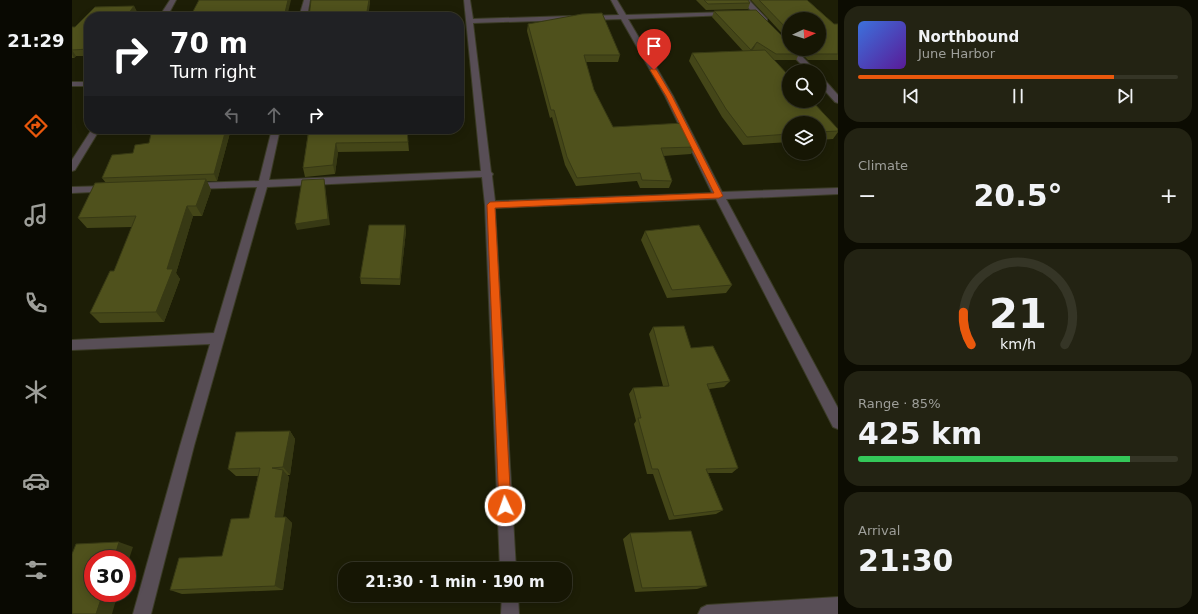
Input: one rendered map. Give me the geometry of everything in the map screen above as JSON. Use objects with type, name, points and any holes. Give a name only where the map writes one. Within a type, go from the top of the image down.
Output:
[{"type":"street","points":[[166,12],[173,0]]},
{"type":"street","points":[[304,12],[307,0]]},
{"type":"street","points":[[467,0],[488,174],[508,562]]},
{"type":"street","points":[[614,0],[622,17],[669,96],[719,196],[838,422]]},
{"type":"street","points":[[745,0],[752,12],[770,27]]},
{"type":"street","points":[[470,21],[740,13]]},
{"type":"street","points":[[798,56],[805,64]]},
{"type":"street","points":[[72,84],[84,84]]},
{"type":"street","points":[[826,85],[838,84]]},
{"type":"street","points":[[826,86],[838,100]]},
{"type":"street","points":[[72,168],[93,134]]},
{"type":"street","points":[[142,614],[218,338],[263,184],[275,134]]},
{"type":"street","points":[[183,186],[488,174]]},
{"type":"street","points":[[72,190],[120,188]]},
{"type":"street","points":[[490,205],[838,190]]},
{"type":"street","points":[[72,345],[218,338]]},
{"type":"street","points":[[510,602],[510,614]]},
{"type":"street","points":[[707,614],[838,606]]},
{"type":"building","points":[[199,0],[288,0],[285,12],[193,12]]},
{"type":"building","points":[[311,0],[369,0],[367,12],[310,12]]},
{"type":"building","points":[[704,0],[748,0],[750,3],[708,4]]},
{"type":"building","points":[[759,0],[807,0],[820,12],[782,12],[782,24]]},
{"type":"building","points":[[134,6],[130,12],[90,12],[95,7]]},
{"type":"building","points":[[756,10],[782,36],[782,54],[776,54],[757,42],[751,50],[714,11]]},
{"type":"building","points":[[602,13],[620,55],[584,55],[594,90],[613,127],[683,123],[695,147],[661,148],[672,181],[642,180],[640,173],[577,178],[567,157],[554,110],[551,110],[528,24],[582,14]]},
{"type":"building","points":[[826,17],[834,24],[838,24],[838,54],[826,54]]},
{"type":"building","points":[[84,18],[84,49],[72,50],[72,27],[75,27]]},
{"type":"building","points":[[765,50],[782,68],[782,108],[818,108],[826,116],[782,116],[782,134],[747,137],[726,109],[692,53]]},
{"type":"building","points":[[826,116],[838,129],[838,131],[826,132]]},
{"type":"building","points":[[151,134],[225,134],[214,174],[102,178],[112,155],[133,153],[135,145],[149,143]]},
{"type":"building","points":[[308,134],[407,134],[408,142],[336,143],[333,165],[303,168]]},
{"type":"building","points":[[206,179],[196,206],[187,206],[167,269],[173,269],[156,312],[90,313],[110,271],[114,271],[136,216],[78,218],[95,183]]},
{"type":"building","points":[[324,179],[328,219],[295,224],[302,180]]},
{"type":"building","points":[[369,225],[405,225],[400,279],[360,278]]},
{"type":"building","points":[[699,225],[732,285],[672,290],[645,231]]},
{"type":"building","points":[[684,326],[691,348],[713,346],[730,381],[707,384],[738,468],[706,469],[723,510],[674,516],[658,469],[652,469],[638,418],[641,418],[633,388],[669,386],[653,327]]},
{"type":"building","points":[[290,431],[283,467],[272,468],[283,470],[275,517],[286,517],[275,586],[170,590],[179,558],[222,556],[231,519],[249,518],[260,468],[228,469],[236,432]]},
{"type":"building","points":[[691,531],[707,586],[642,588],[630,533]]},
{"type":"building","points":[[119,542],[117,550],[84,550],[84,602],[100,602],[96,614],[72,614],[72,554],[76,544]]},
{"type":"route","points":[[505,506],[490,205],[719,196],[669,96],[654,70]]}]
